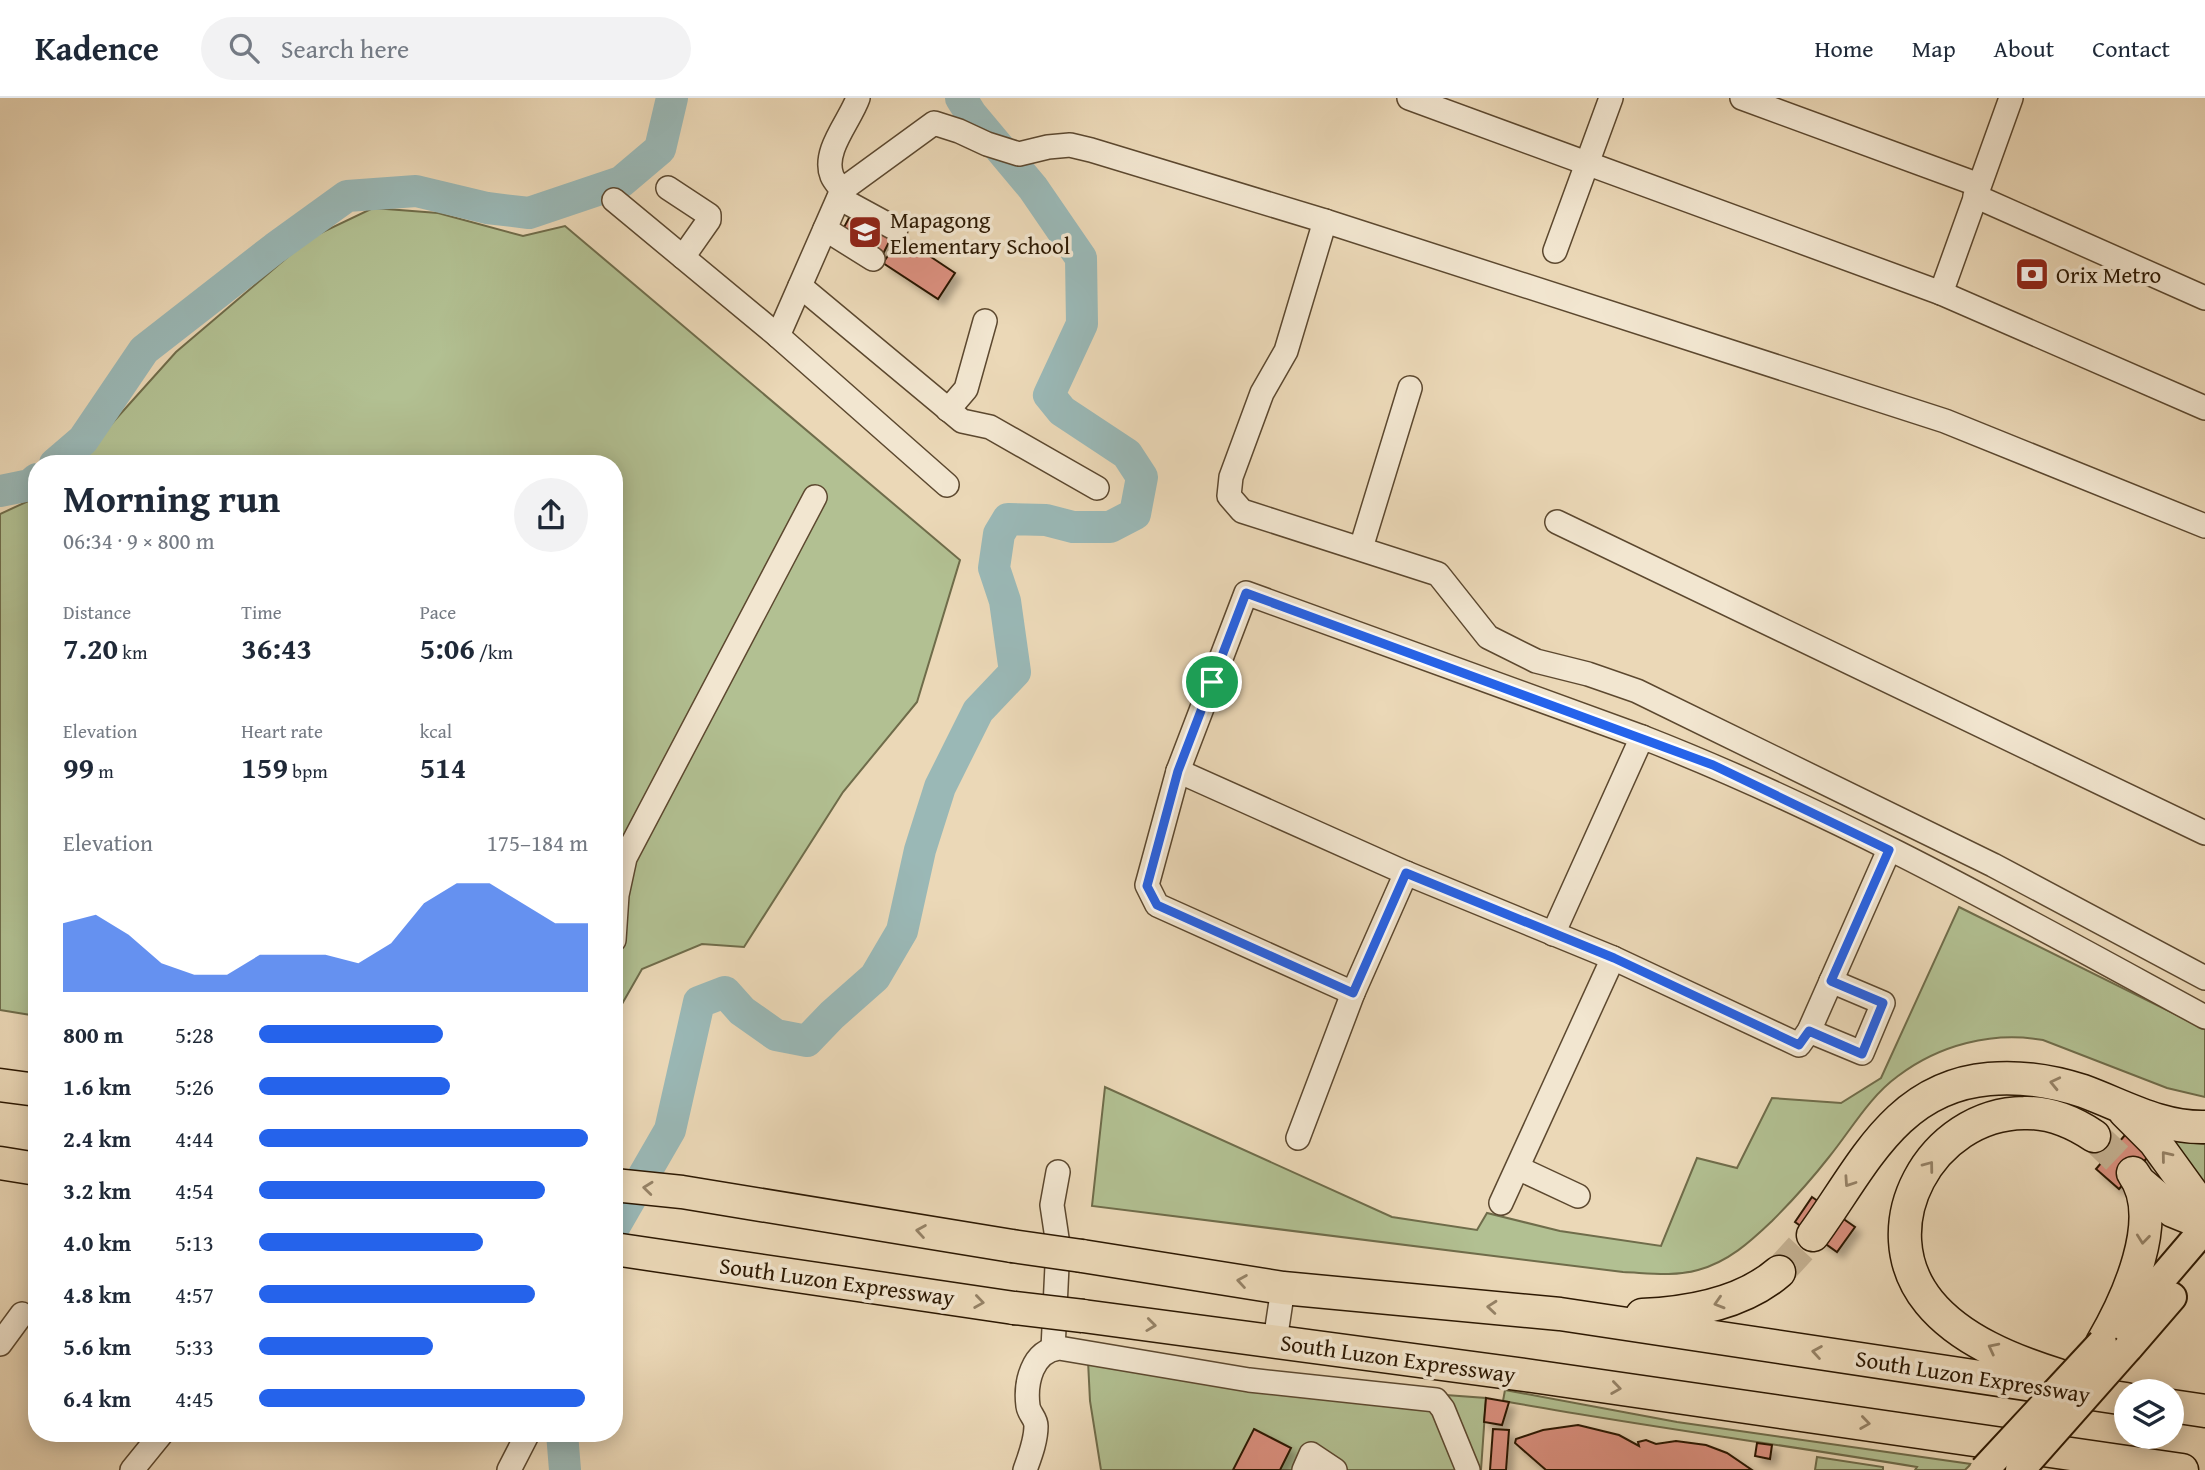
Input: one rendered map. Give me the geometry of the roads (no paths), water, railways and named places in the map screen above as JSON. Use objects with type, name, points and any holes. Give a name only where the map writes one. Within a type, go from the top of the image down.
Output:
[{"type":"highway","points":[[1813,1235],[1887,1130],[1915,1105],[1939,1091],[1980,1080],[2027,1079],[2070,1087],[2174,1125],[2205,1127]]},
{"type":"highway","points":[[0,1085],[28,1089]]},
{"type":"highway","points":[[2119,1107],[2155,1142],[2205,1211]]},
{"type":"highway","points":[[2094,1136],[2060,1118],[2026,1112],[1998,1117],[1970,1129],[1938,1154],[1917,1182],[1907,1208],[1905,1248],[1909,1267],[1921,1292],[1941,1315],[1965,1332],[2012,1358],[2114,1393]]},
{"type":"highway","points":[[0,1163],[28,1168]]},
{"type":"highway","points":[[2115,1345],[2126,1295],[2139,1262],[2144,1219],[2136,1177],[2173,1211],[2205,1226]]},
{"type":"highway","name":"South Luzon Expressway","points":[[623,1186],[682,1192],[1283,1288],[1560,1314],[2114,1395]]},
{"type":"highway","name":"South Luzon Expressway","points":[[623,1250],[1014,1308],[1275,1341],[2023,1458],[2182,1470]]},
{"type":"highway","points":[[1560,1314],[1614,1317],[1680,1312],[1711,1306],[1741,1295],[1759,1287],[1779,1272]]},
{"type":"highway","points":[[2184,1408],[2205,1411]]},
{"type":"highway","points":[[2023,1458],[2062,1470]]},
{"type":"main road","points":[[2023,1458],[2115,1345],[2135,1310],[2205,1226]]},
{"type":"main road","points":[[1984,1470],[2205,1258]]},
{"type":"street","points":[[858,98],[852,115],[837,139],[830,160],[832,177],[840,194],[896,229]]},
{"type":"street","points":[[1409,98],[1941,293],[2205,408]]},
{"type":"street","points":[[1555,251],[1611,98]]},
{"type":"street","points":[[1742,98],[1799,108],[2205,298]]},
{"type":"street","points":[[1941,293],[2011,98]]},
{"type":"street","points":[[778,335],[840,194],[934,123],[960,131],[987,145],[1019,154],[1070,145],[1325,221],[1945,421],[2205,526]]},
{"type":"street","points":[[668,188],[709,215],[709,220],[684,257]]},
{"type":"street","points":[[614,200],[778,335],[947,485]]},
{"type":"street","points":[[1325,221],[1286,351],[1262,393],[1231,477],[1229,496],[1242,511],[1438,574],[1488,637],[1510,649],[1536,661],[1588,674],[1637,691],[1993,865],[2205,978]]},
{"type":"street","points":[[825,229],[873,259]]},
{"type":"street","points":[[800,286],[962,421],[990,427],[1097,488]]},
{"type":"street","points":[[948,410],[965,389],[985,321]]},
{"type":"street","points":[[1361,548],[1410,388]]},
{"type":"street","points":[[623,867],[625,858],[815,497]]},
{"type":"street","points":[[1557,522],[2205,833]]},
{"type":"street","points":[[1353,993],[1157,905],[1147,886],[1178,771],[1246,593],[1713,765],[1889,850],[2205,1017]]},
{"type":"street","points":[[1553,934],[1642,737]]},
{"type":"street","points":[[1178,771],[1406,873],[1614,958],[1799,1045],[1809,1031],[1889,850]]},
{"type":"street","points":[[1298,1138],[1353,993],[1406,873]]},
{"type":"street","points":[[1501,1203],[1614,958]]},
{"type":"street","points":[[1809,1031],[1862,1054],[1883,1003],[1831,981]]},
{"type":"street","points":[[1518,1168],[1578,1196]]},
{"type":"street","points":[[1053,1349],[1058,1245],[1052,1205],[1058,1172]]},
{"type":"street","points":[[1275,1341],[1283,1288]]},
{"type":"street","points":[[0,1345],[22,1314]]},
{"type":"street","points":[[1026,1470],[1036,1424],[1028,1407],[1033,1368],[1040,1357],[1053,1349],[1064,1348],[1090,1355],[1249,1380],[1434,1400],[1443,1409],[1468,1470]]},
{"type":"street","points":[[132,1470],[155,1442]]},
{"type":"street","points":[[509,1470],[523,1442]]},
{"type":"street","points":[[1304,1470],[1311,1454],[1335,1470]]},
{"type":"waterway","points":[[66,455],[83,440],[144,350],[347,196],[416,191],[487,208],[529,213],[621,182],[660,149],[672,98]]},
{"type":"waterway","points":[[623,1211],[670,1130],[699,1002],[725,992],[742,1011],[776,1035],[807,1041],[875,977],[902,931],[920,850],[940,787],[978,711],[1015,672],[1005,601],[994,568],[999,534],[1008,519],[1046,520],[1073,527],[1110,527],[1135,514],[1142,477],[1127,454],[1062,411],[1049,395],[1082,324],[1081,258],[1033,188],[971,114],[961,98]]},
{"type":"waterway","points":[[0,491],[28,485]]},
{"type":"waterway","points":[[563,1442],[565,1470]]},
{"type":"tunnel","points":[[2094,1136],[2133,1173]]},
{"type":"tunnel","points":[[1779,1272],[1813,1235]]},
{"type":"place","name":"Mapagong Elementary School","points":[[865,232]]},
{"type":"place","name":"Orix Metro","points":[[2032,274]]}]
